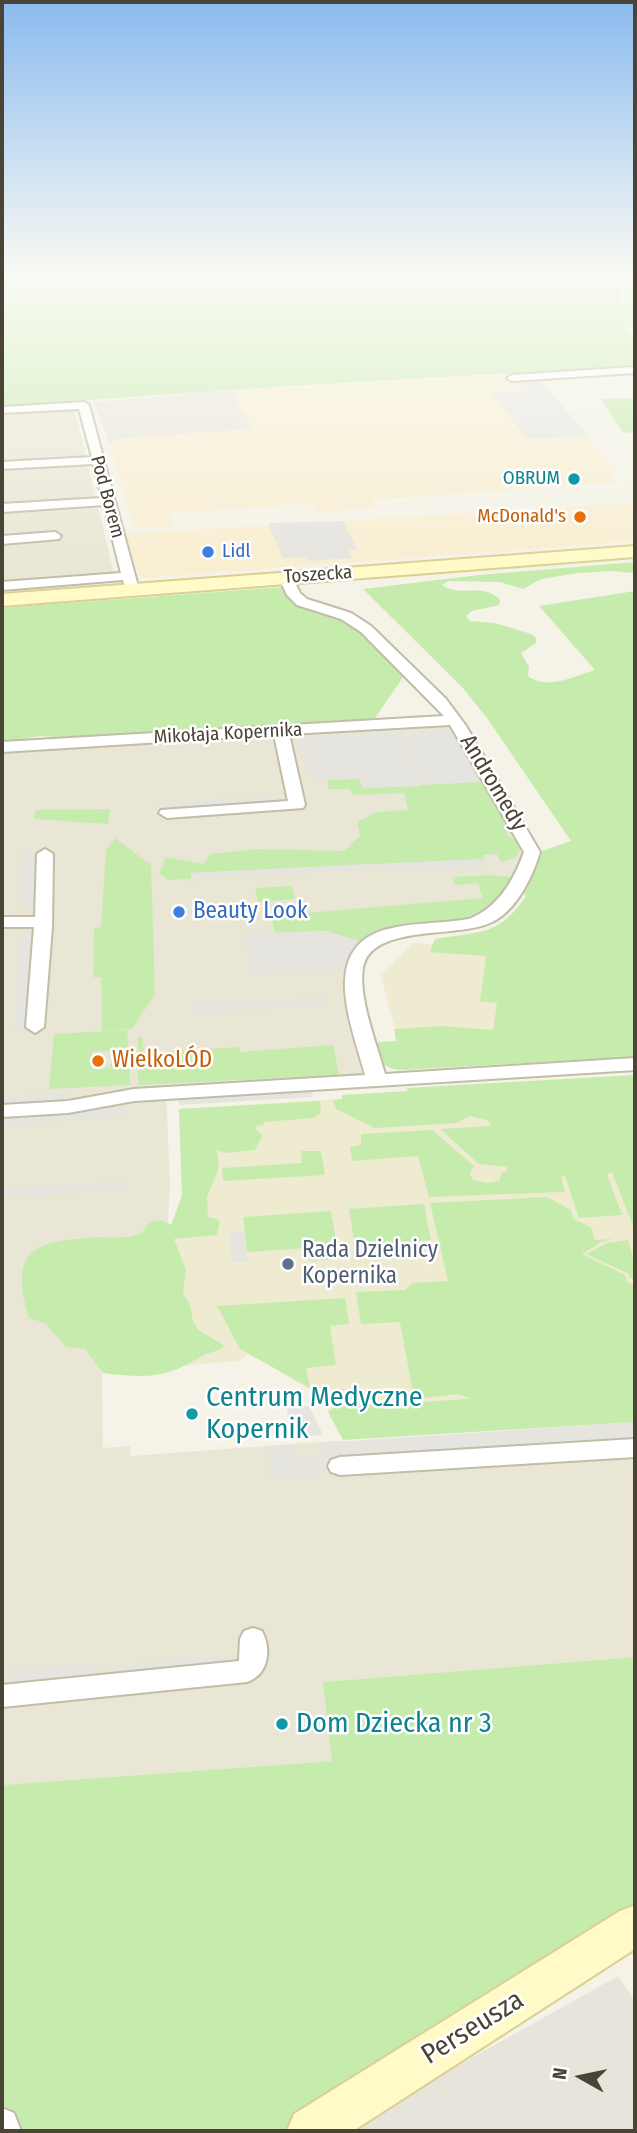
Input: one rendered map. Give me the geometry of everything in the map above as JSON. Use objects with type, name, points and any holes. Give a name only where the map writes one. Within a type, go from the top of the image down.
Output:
[{"type":"main road","name":"Toszecka","points":[[2,600],[130,583],[286,578],[635,551]]},
{"type":"main road","name":"Perseusza","points":[[311,2131],[635,1925]]},
{"type":"street","points":[[512,378],[596,373]]},
{"type":"street","name":"Pod Borem","points":[[2,410],[84,405],[130,583]]},
{"type":"street","points":[[2,466],[97,460]]},
{"type":"street","points":[[4,523],[108,500]]},
{"type":"street","points":[[4,523],[55,536]]},
{"type":"street","name":"Andromedy","points":[[286,578],[294,595],[302,602],[346,616],[366,629],[455,720],[533,852],[524,875],[488,918],[457,926],[378,936],[360,949],[353,971],[376,1078]]},
{"type":"street","name":"Toszecka","points":[[2,586],[130,583]]},
{"type":"street","name":"Mikołaja Kopernika","points":[[2,747],[455,720]]},
{"type":"street","points":[[167,813],[297,806],[281,732]]},
{"type":"street","points":[[35,1027],[45,854]]},
{"type":"street","points":[[2,922],[43,922]]},
{"type":"street","points":[[2,1111],[68,1107],[134,1095],[635,1064]]},
{"type":"street","points":[[340,1466],[635,1448]]},
{"type":"street","points":[[2,1696],[247,1671],[252,1667],[253,1639]]},
{"type":"street","points":[[2,2124],[5,2131]]},
{"type":"shaded area","name":"OBRUM","points":[[534,374],[618,471],[609,472],[617,482],[372,500],[376,508],[317,512],[313,504],[170,513],[173,526],[134,528],[109,443],[123,438],[251,429],[232,390]]},
{"type":"shaded area","points":[[541,381],[588,436],[527,439],[491,392],[523,392],[517,383]]},
{"type":"shaded area","points":[[232,390],[252,429],[123,438],[109,443],[93,402]]},
{"type":"shaded area","points":[[74,406],[116,582],[2,591],[2,410]]},
{"type":"shaded area","points":[[635,503],[635,541],[140,578],[125,534]]},
{"type":"shaded area","points":[[343,521],[357,550],[348,550],[352,558],[309,561],[307,557],[283,558],[268,523]]},
{"type":"shaded area","points":[[455,720],[523,822],[532,852],[495,914],[378,936],[356,959],[375,1075],[166,1090],[170,1184],[167,1238],[102,1372],[103,1448],[130,1446],[131,1456],[334,1441],[562,1454],[635,1448],[635,1657],[324,1682],[332,1761],[2,1785],[2,747]]},
{"type":"shaded area","points":[[452,728],[479,782],[423,785],[406,732]]},
{"type":"shaded area","points":[[403,732],[421,786],[364,788],[358,779],[313,780],[312,772],[305,772],[303,760],[308,759],[307,752],[302,752],[299,738]]},
{"type":"shaded area","points":[[272,796],[273,803],[152,810],[154,804]]},
{"type":"shaded area","points":[[36,850],[35,907],[19,908],[22,851]]},
{"type":"shaded area","points":[[484,859],[486,865],[376,870],[375,864]]},
{"type":"shaded area","points":[[369,864],[370,870],[198,878],[198,886],[191,887],[191,873]]},
{"type":"shaded area","points":[[526,896],[543,1062],[406,1070],[381,976],[413,943],[434,944],[435,939],[494,929],[512,917]]},
{"type":"shaded area","points":[[32,931],[28,1029],[15,1030],[20,932]]},
{"type":"shaded area","points":[[325,931],[363,942],[347,960],[344,969],[253,974],[244,934]]},
{"type":"shaded area","points":[[325,998],[326,1006],[193,1012],[192,1006],[192,1003],[218,1001],[226,1003]]},
{"type":"shaded area","points":[[635,1080],[635,1419],[343,1440],[320,1396],[249,1353],[239,1361],[177,1366],[167,1237],[182,1196],[179,1109],[342,1099],[342,1095]]},
{"type":"shaded area","points":[[312,1089],[313,1097],[179,1105],[179,1097]]},
{"type":"shaded area","points":[[62,1093],[62,1102],[2,1106],[2,1097]]},
{"type":"shaded area","points":[[126,1107],[126,1116],[2,1125],[2,1116]]},
{"type":"shaded area","points":[[124,1182],[124,1190],[2,1197],[2,1188]]},
{"type":"shaded area","points":[[244,1232],[248,1261],[232,1262],[229,1233]]},
{"type":"shaded area","points":[[309,1406],[323,1435],[290,1437],[287,1408]]},
{"type":"shaded area","points":[[635,1422],[635,1448],[332,1468],[322,1473],[272,1481],[267,1447],[294,1445],[297,1459],[322,1456],[321,1444],[335,1442]]},
{"type":"shaded area","points":[[227,1655],[228,1667],[114,1678],[114,1666]]},
{"type":"shaded area","points":[[98,1664],[98,1678],[9,1686],[10,1671]]},
{"type":"shaded area","points":[[618,1976],[635,2001],[635,2131],[341,2131]]},
{"type":"green space","points":[[2,373],[522,373],[290,386],[2,406]]},
{"type":"green space","points":[[635,398],[635,432],[623,433],[601,399]]},
{"type":"green space","points":[[635,562],[635,573],[578,573],[541,579],[523,589],[500,582],[449,581],[442,585],[449,589],[487,592],[500,600],[499,605],[472,611],[466,616],[470,621],[495,623],[536,638],[536,643],[521,653],[529,667],[528,676],[544,682],[561,681],[595,670],[539,606],[635,591],[635,1057],[399,1070],[388,1067],[380,1057],[378,1042],[396,1041],[394,1029],[442,1026],[493,1030],[497,1003],[480,1001],[486,956],[430,952],[435,939],[487,930],[507,919],[526,896],[519,891],[535,867],[539,852],[571,841],[487,718],[462,687],[363,589],[479,575]]},
{"type":"green space","points":[[282,587],[291,601],[346,616],[408,670],[373,721],[243,731],[243,726],[215,727],[209,730],[80,739],[41,736],[2,742],[2,608]]},
{"type":"green space","points":[[358,778],[364,788],[488,781],[514,821],[507,835],[520,843],[518,855],[501,862],[497,854],[483,855],[484,859],[191,873],[191,879],[168,880],[159,873],[166,857],[204,864],[211,854],[256,849],[344,851],[360,836],[357,822],[376,812],[408,810],[404,793],[353,795],[350,789],[329,789],[327,780]]},
{"type":"green space","points":[[110,809],[108,824],[34,819],[36,810]]},
{"type":"green space","points":[[115,838],[151,865],[155,994],[132,1029],[102,1031],[101,977],[93,977],[94,928],[101,927],[106,850]]},
{"type":"green space","points":[[452,877],[513,877],[493,906],[478,920],[363,942],[325,931],[275,933],[271,916],[483,898],[478,883],[455,885]]},
{"type":"green space","points":[[292,886],[295,899],[258,902],[255,888]]},
{"type":"green space","points":[[127,1030],[129,1059],[120,1060],[119,1051],[92,1052],[92,1069],[110,1068],[110,1064],[129,1062],[130,1085],[49,1089],[54,1034]]},
{"type":"green space","points":[[138,1037],[142,1037],[144,1053],[239,1047],[240,1052],[333,1045],[339,1075],[138,1085]]},
{"type":"green space","points":[[635,1075],[635,1231],[612,1172],[607,1174],[622,1215],[579,1218],[565,1176],[561,1177],[565,1192],[429,1197],[418,1156],[352,1161],[350,1147],[361,1145],[361,1134],[432,1130],[474,1166],[470,1174],[473,1180],[486,1183],[499,1181],[507,1167],[479,1164],[440,1129],[491,1126],[487,1120],[470,1116],[456,1123],[375,1128],[336,1109],[333,1100],[342,1099],[342,1095],[408,1091],[406,1088]]},
{"type":"green space","points":[[320,1101],[321,1113],[314,1118],[264,1122],[263,1125],[256,1126],[257,1131],[263,1135],[255,1150],[225,1153],[217,1150],[219,1168],[207,1197],[208,1217],[220,1220],[217,1235],[174,1239],[186,1270],[183,1293],[190,1304],[193,1321],[198,1330],[224,1345],[223,1348],[166,1373],[131,1376],[103,1373],[85,1349],[66,1347],[45,1323],[29,1318],[22,1276],[25,1262],[33,1252],[44,1245],[59,1241],[133,1236],[143,1232],[148,1224],[155,1221],[164,1221],[171,1225],[182,1196],[179,1109]]},
{"type":"green space","points":[[301,1151],[321,1151],[325,1175],[223,1181],[222,1168],[302,1163]]},
{"type":"green space","points":[[547,1197],[571,1210],[573,1219],[591,1227],[595,1240],[614,1239],[601,1242],[582,1254],[625,1275],[628,1283],[635,1285],[635,1422],[343,1440],[328,1412],[335,1407],[470,1399],[459,1394],[414,1399],[400,1322],[361,1324],[356,1292],[405,1290],[412,1283],[448,1281],[430,1203]]},
{"type":"green space","points":[[424,1204],[431,1240],[355,1246],[349,1209]]},
{"type":"green space","points":[[331,1211],[339,1259],[309,1261],[307,1248],[247,1252],[243,1217]]},
{"type":"green space","points":[[628,1240],[635,1264],[635,1280],[629,1277],[629,1274],[586,1254],[607,1243]]},
{"type":"green space","points":[[345,1298],[349,1324],[330,1326],[336,1365],[306,1368],[310,1388],[240,1349],[217,1306]]},
{"type":"green space","points":[[635,1657],[635,1925],[306,2131],[2,2131],[2,1785],[332,1761],[323,1682]]},
{"type":"place","name":"OBRUM","points":[[574,479]]},
{"type":"place","name":"McDonald's","points":[[580,517]]},
{"type":"place","name":"Lidl","points":[[208,552]]},
{"type":"place","name":"Beauty Look","points":[[179,912]]},
{"type":"place","name":"WielkoLÓD","points":[[98,1061]]},
{"type":"place","name":"Rada Dzielnicy Kopernika","points":[[288,1264]]},
{"type":"place","name":"Centrum Medyczne Kopernik","points":[[192,1414]]},
{"type":"place","name":"Dom Dziecka nr 3","points":[[282,1724]]}]
